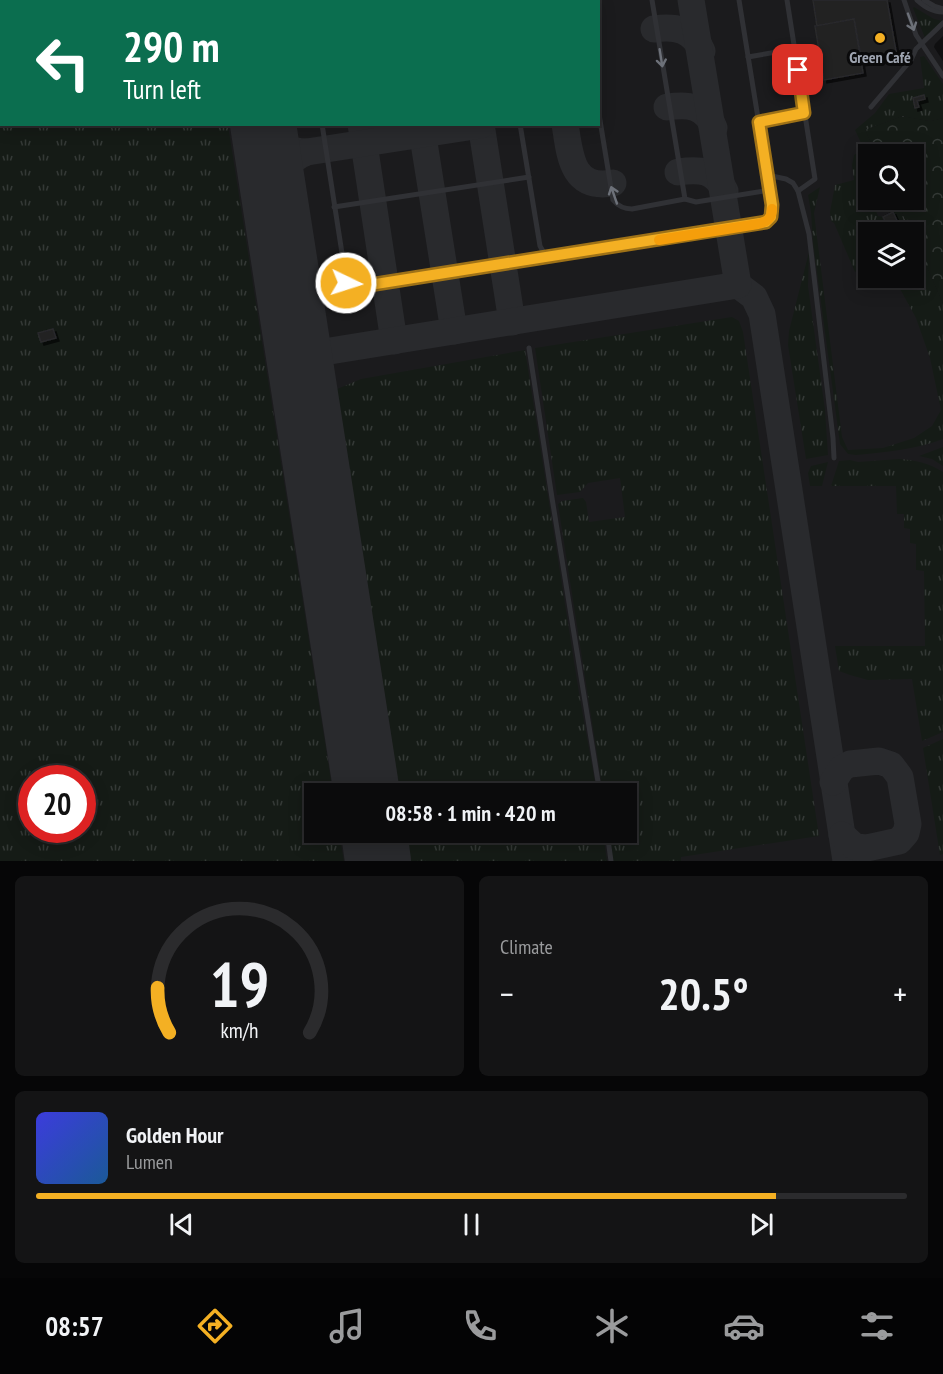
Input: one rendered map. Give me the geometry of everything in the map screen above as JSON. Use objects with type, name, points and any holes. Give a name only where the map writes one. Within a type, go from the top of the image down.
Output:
[{"type":"lane","points":[[652,0],[685,199]]},
{"type":"lane","points":[[322,126],[346,279],[349,286],[353,288],[766,222],[772,212],[770,190],[739,0]]},
{"type":"lane","points":[[787,0],[815,179],[798,191]]},
{"type":"lane","points":[[904,0],[916,35],[943,76]]},
{"type":"lane","points":[[917,0],[936,12],[943,11]]},
{"type":"lane","points":[[924,0],[943,11]]},
{"type":"lane","points":[[872,107],[911,60],[921,43],[943,23]]},
{"type":"lane","points":[[748,57],[794,49]]},
{"type":"lane","points":[[759,122],[804,113]]},
{"type":"lane","points":[[600,120],[613,200],[627,209],[685,199],[696,202],[770,190]]},
{"type":"lane","points":[[520,126],[540,246],[544,253],[553,256]]},
{"type":"lane","points":[[767,175],[794,183],[809,234],[834,459]]},
{"type":"lane","points":[[334,207],[529,177]]},
{"type":"lane","points":[[530,260],[537,254],[540,246]]},
{"type":"lane","points":[[529,348],[598,783]]},
{"type":"lane","points":[[609,843],[611,861]]},
{"type":"shaded area","points":[[600,0],[943,0],[943,36],[934,47],[943,61],[943,118],[930,121],[902,116],[865,130],[871,144],[858,144],[858,210],[901,210],[906,222],[858,222],[858,288],[924,288],[924,261],[943,304],[943,861],[0,861],[0,126],[600,126]]},
{"type":"green space","points":[[913,8],[934,19],[943,21],[925,38]]},
{"type":"green space","points":[[924,56],[943,84],[943,118],[930,121],[902,116],[865,130],[871,144],[862,144],[855,130],[875,113],[889,94],[924,88],[920,57]]},
{"type":"green space","points":[[902,116],[930,121],[943,118],[943,304],[924,261],[924,222],[906,222],[901,210],[924,210],[924,144],[871,144],[865,130]]},
{"type":"green space","points":[[0,126],[228,126],[331,783],[304,783],[304,843],[341,843],[344,861],[0,861]]},
{"type":"green space","points":[[857,153],[858,155],[858,210],[876,210],[878,216],[883,217],[886,222],[858,222],[858,271],[855,272],[834,223],[831,221],[830,212],[835,185],[854,180],[852,165],[854,155]]},
{"type":"green space","points":[[820,187],[814,213],[842,437],[848,450],[883,448],[914,438],[932,426],[941,410],[930,358],[916,318],[900,288],[924,288],[924,261],[943,304],[943,439],[911,448],[856,455],[848,454],[840,444],[808,195]]},
{"type":"green space","points":[[893,210],[901,210],[906,222],[897,222]]},
{"type":"green space","points":[[809,252],[808,286],[825,410],[828,455],[806,459],[788,345],[789,331]]},
{"type":"green space","points":[[732,317],[739,321],[743,332],[819,836],[681,857],[681,861],[613,861],[610,843],[637,843],[637,783],[601,783],[558,504],[562,501],[583,498],[586,502],[589,522],[625,517],[620,478],[588,483],[580,492],[557,495],[535,348]]},
{"type":"green space","points":[[525,350],[595,783],[398,783],[337,389],[361,379]]},
{"type":"green space","points":[[943,447],[943,466],[932,459],[919,456]]},
{"type":"green space","points":[[899,459],[922,462],[943,472],[943,732],[922,741],[912,679],[868,680],[839,671],[835,646],[925,646],[924,571],[916,570],[916,544],[910,543],[910,529],[904,528],[904,514],[897,514],[896,486],[831,486],[839,461]]},
{"type":"green space","points":[[828,462],[822,486],[810,486],[808,473],[811,466]]},
{"type":"green space","points":[[943,739],[943,854],[940,855],[923,748]]},
{"type":"green space","points":[[408,843],[604,843],[607,861],[411,861]]},
{"type":"building","points":[[813,0],[887,0],[897,57],[862,63],[854,19],[817,26]]},
{"type":"building","points":[[854,19],[863,73],[824,80],[815,26]]},
{"type":"building","points":[[924,95],[925,99],[917,101],[919,107],[915,108],[913,98]]},
{"type":"building","points":[[893,212],[898,222],[886,222],[883,217]]},
{"type":"building","points":[[53,329],[56,338],[41,342],[38,333]]},
{"type":"taxiway","points":[[299,356],[738,285],[691,0]]},
{"type":"taxiway","points":[[654,29],[669,28],[682,31],[693,38],[702,51]]},
{"type":"taxiway","points":[[667,107],[689,106],[701,110],[714,128]]},
{"type":"taxiway","points":[[265,126],[281,145],[300,152],[307,152]]},
{"type":"taxiway","points":[[361,126],[394,341]]},
{"type":"taxiway","points":[[421,126],[454,331]]},
{"type":"taxiway","points":[[273,194],[285,168],[294,159],[307,152],[475,126]]},
{"type":"taxiway","points":[[481,126],[512,322]]},
{"type":"taxiway","points":[[565,126],[571,158],[581,176],[599,184],[613,183]]},
{"type":"taxiway","points":[[678,172],[705,172],[716,178],[725,191]]},
{"type":"taxiway","points":[[738,285],[754,297],[762,314],[846,861]]},
{"type":"taxiway","points":[[833,782],[842,768],[850,764],[879,761],[891,765],[900,777],[908,824],[906,833],[899,841],[867,848],[855,847],[842,835]]},
{"type":"runway","points":[[263,126],[365,783]]},
{"type":"runway","points":[[376,843],[378,861]]},
{"type":"slow traffic","points":[[659,240],[766,222],[771,217],[772,209]]},
{"type":"place","name":"Green Café","points":[[880,38]]},
{"type":"route","points":[[346,283],[353,288],[766,222],[771,217],[772,205],[759,122],[804,113],[798,70]]}]
